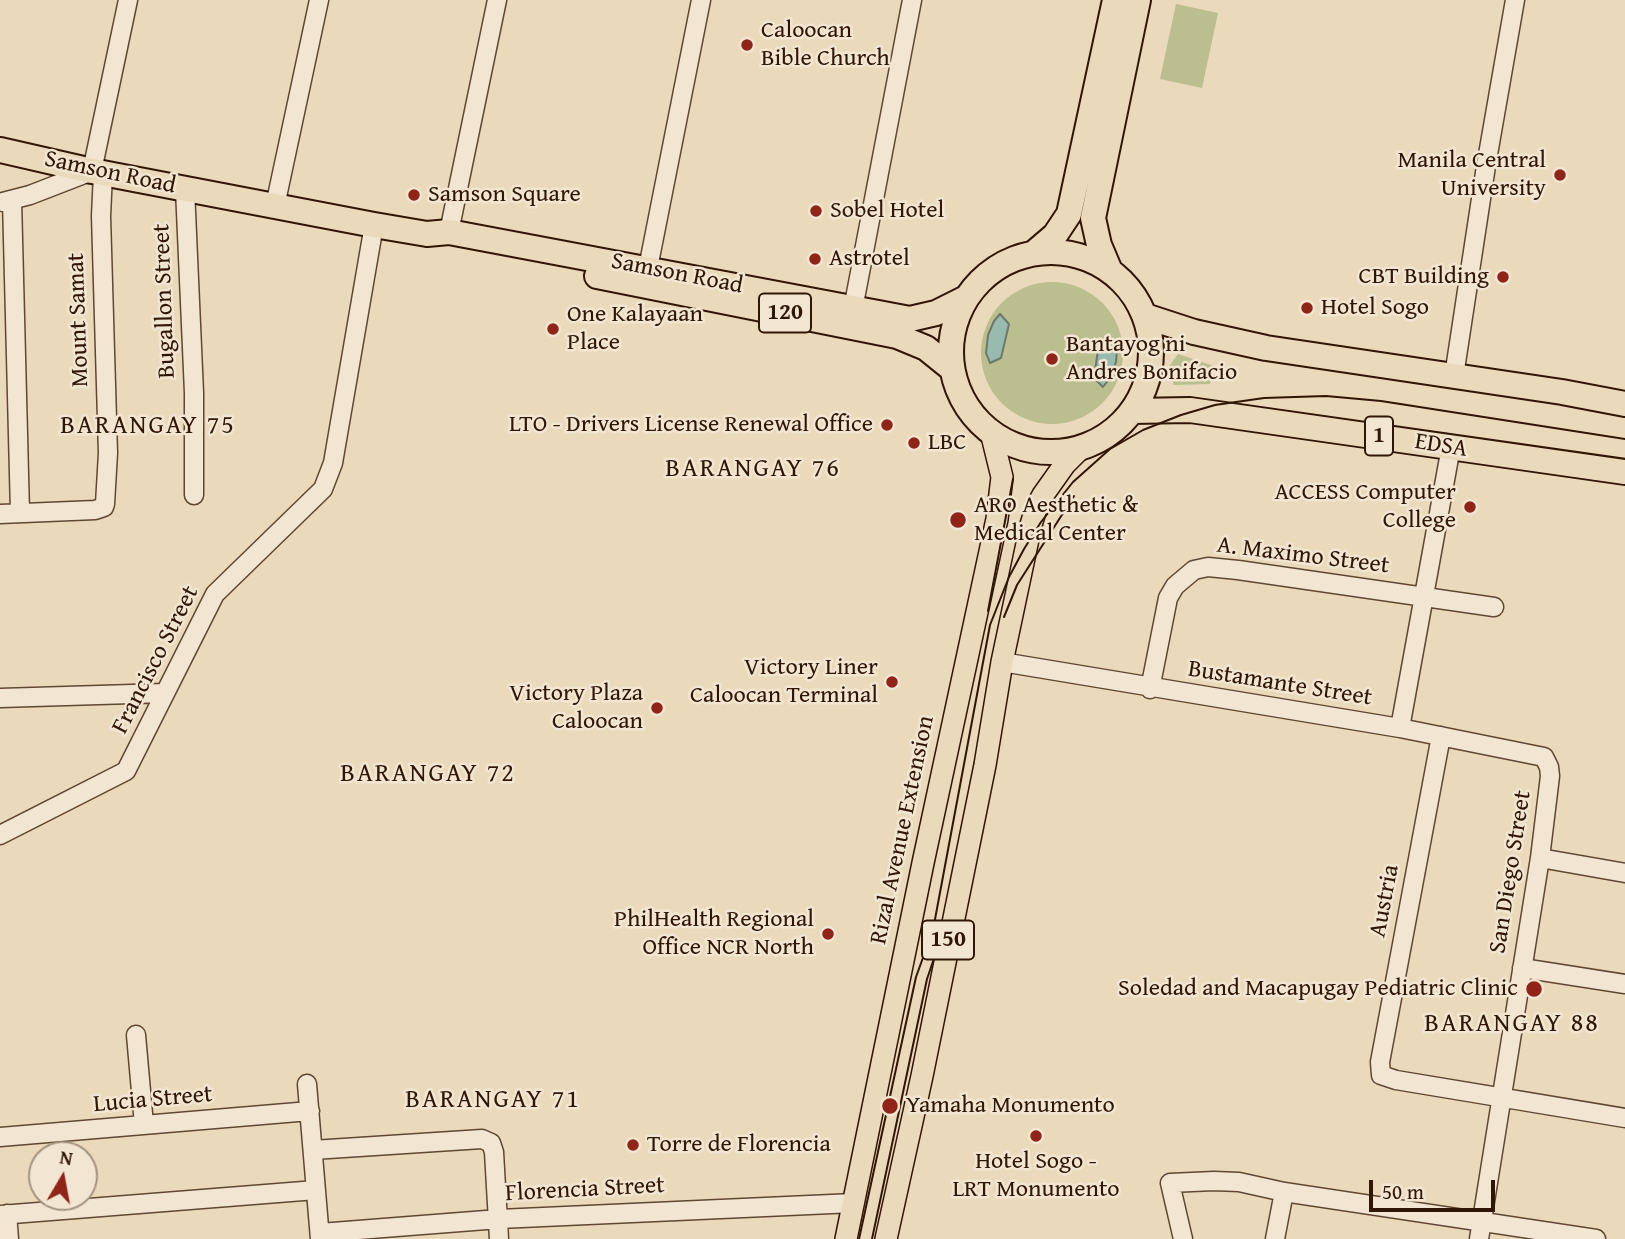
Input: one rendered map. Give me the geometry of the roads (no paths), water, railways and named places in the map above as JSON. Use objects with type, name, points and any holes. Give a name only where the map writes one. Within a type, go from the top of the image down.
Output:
[{"type":"highway","points":[[1034,253],[1055,236],[1069,215],[1115,0]]},
{"type":"highway","points":[[1110,271],[1099,245],[1093,218],[1138,0]]},
{"type":"highway","name":"Samson Road","points":[[0,150],[98,172],[374,225],[648,268],[910,318],[936,313],[966,298]]},
{"type":"highway","name":"Samson Road","points":[[438,233],[445,245],[897,336],[926,348],[952,369]]},
{"type":"highway","points":[[1034,253],[1066,253],[1097,263],[1110,271],[1131,291],[1145,316],[1152,347],[1151,364],[1141,397],[1132,411],[1110,433],[1082,447],[1059,451],[1019,446],[991,432],[966,404],[952,369],[952,335],[966,298],[974,287],[995,269],[1021,256],[1034,253]]},
{"type":"highway","points":[[1145,316],[1194,332],[1266,348],[1562,392],[1625,404]]},
{"type":"highway","name":"EDSA","points":[[1132,411],[1190,410],[1625,472]]},
{"type":"main road","name":"Rizal Avenue Extension","points":[[846,1239],[951,727],[997,520],[1002,477],[991,432]]},
{"type":"main road","name":"150","points":[[886,1239],[922,1076],[985,765],[1002,662],[1036,508],[1065,464],[1082,447]]},
{"type":"street","name":"Mount Samat","points":[[20,513],[95,510],[104,507],[108,453],[98,172],[128,0]]},
{"type":"street","points":[[275,206],[319,0]]},
{"type":"street","points":[[438,233],[498,0]]},
{"type":"street","points":[[648,268],[701,0]]},
{"type":"street","points":[[853,309],[912,0]]},
{"type":"street","points":[[1454,376],[1515,0]]},
{"type":"street","points":[[0,514],[20,513],[6,201],[98,172]]},
{"type":"street","name":"Bugallon Street","points":[[185,189],[194,393],[194,495]]},
{"type":"street","name":"Francisco Street","points":[[0,835],[126,771],[215,594],[323,489],[334,463],[374,225]]},
{"type":"street","points":[[1400,729],[1451,447]]},
{"type":"street","name":"A. Maximo Street","points":[[1150,689],[1168,598],[1175,586],[1194,570],[1208,567],[1238,570],[1494,607]]},
{"type":"street","name":"Bustamante Street","points":[[1002,662],[1441,736],[1541,756],[1547,761]]},
{"type":"street","points":[[0,698],[165,693]]},
{"type":"street","name":"Austria","points":[[1441,736],[1380,1062],[1381,1075],[1396,1080],[1500,1097]]},
{"type":"street","name":"San Diego Street","points":[[1480,1230],[1540,858],[1550,776],[1547,761]]},
{"type":"street","points":[[1540,858],[1625,873]]},
{"type":"street","points":[[1521,968],[1625,984]]},
{"type":"street","points":[[136,1035],[144,1125]]},
{"type":"street","points":[[307,1084],[320,1236]]},
{"type":"street","points":[[1500,1097],[1625,1118]]},
{"type":"street","name":"Lucia Street","points":[[0,1137],[310,1111]]},
{"type":"street","points":[[313,1150],[482,1139],[491,1143],[494,1152],[499,1239]]},
{"type":"street","points":[[1183,1239],[1170,1183],[1214,1181],[1239,1182],[1480,1230],[1596,1239]]},
{"type":"street","points":[[9,1239],[4,1214],[316,1190]]},
{"type":"street","points":[[1275,1239],[1284,1192]]},
{"type":"street","name":"Florencia Street","points":[[320,1236],[499,1219],[854,1203]]},
{"type":"water","points":[[1000,314],[1009,324],[1001,358],[990,363],[986,353],[988,335]]},
{"type":"water","points":[[1113,340],[1117,349],[1116,362],[1103,387],[1094,378],[1099,343]]},
{"type":"tram line","points":[[859,1239],[916,977],[933,930],[990,625],[1009,577],[1024,549],[1041,522],[1073,482],[1110,449],[1143,430],[1215,405],[1264,398],[1326,396],[1381,401],[1625,439]]},
{"type":"tram line","points":[[988,611],[1013,479]]},
{"type":"tram line","points":[[1004,617],[1017,585],[1074,496]]},
{"type":"tram line","points":[[872,1239],[927,979],[943,932]]},
{"type":"place","name":"Caloocan Bible Church","points":[[747,45]]},
{"type":"place","name":"Manila Central University","points":[[1560,175]]},
{"type":"place","name":"Samson Square","points":[[414,195]]},
{"type":"place","name":"Sobel Hotel","points":[[816,211]]},
{"type":"place","name":"Astrotel","points":[[815,259]]},
{"type":"place","name":"CBT Building","points":[[1503,277]]},
{"type":"place","name":"Hotel Sogo","points":[[1307,308]]},
{"type":"place","name":"One Kalayaan Place","points":[[553,329]]},
{"type":"place","name":"Bantayog ni Andres Bonifacio","points":[[1052,359]]},
{"type":"place","name":"LTO - Drivers License Renewal Office","points":[[887,425]]},
{"type":"place","name":"LBC","points":[[914,443]]},
{"type":"place","name":"ACCESS Computer College","points":[[1470,507]]},
{"type":"place","name":"ARO Aesthetic & Medical Center","points":[[958,520]]},
{"type":"place","name":"Victory Liner Caloocan Terminal","points":[[892,682]]},
{"type":"place","name":"Victory Plaza Caloocan","points":[[657,708]]},
{"type":"place","name":"PhilHealth Regional Office NCR North","points":[[828,934]]},
{"type":"place","name":"Soledad and Macapugay Pediatric Clinic","points":[[1534,989]]},
{"type":"place","name":"Yamaha Monumento","points":[[890,1106]]},
{"type":"place","name":"Hotel Sogo - LRT Monumento","points":[[1036,1136]]},
{"type":"place","name":"Torre de Florencia","points":[[633,1145]]},
{"type":"district","name":"BARANGAY 75","points":[[148,426]]},
{"type":"district","name":"BARANGAY 76","points":[[753,469]]},
{"type":"district","name":"BARANGAY 72","points":[[428,774]]},
{"type":"district","name":"BARANGAY 88","points":[[1512,1024]]},
{"type":"district","name":"BARANGAY 71","points":[[493,1100]]}]
